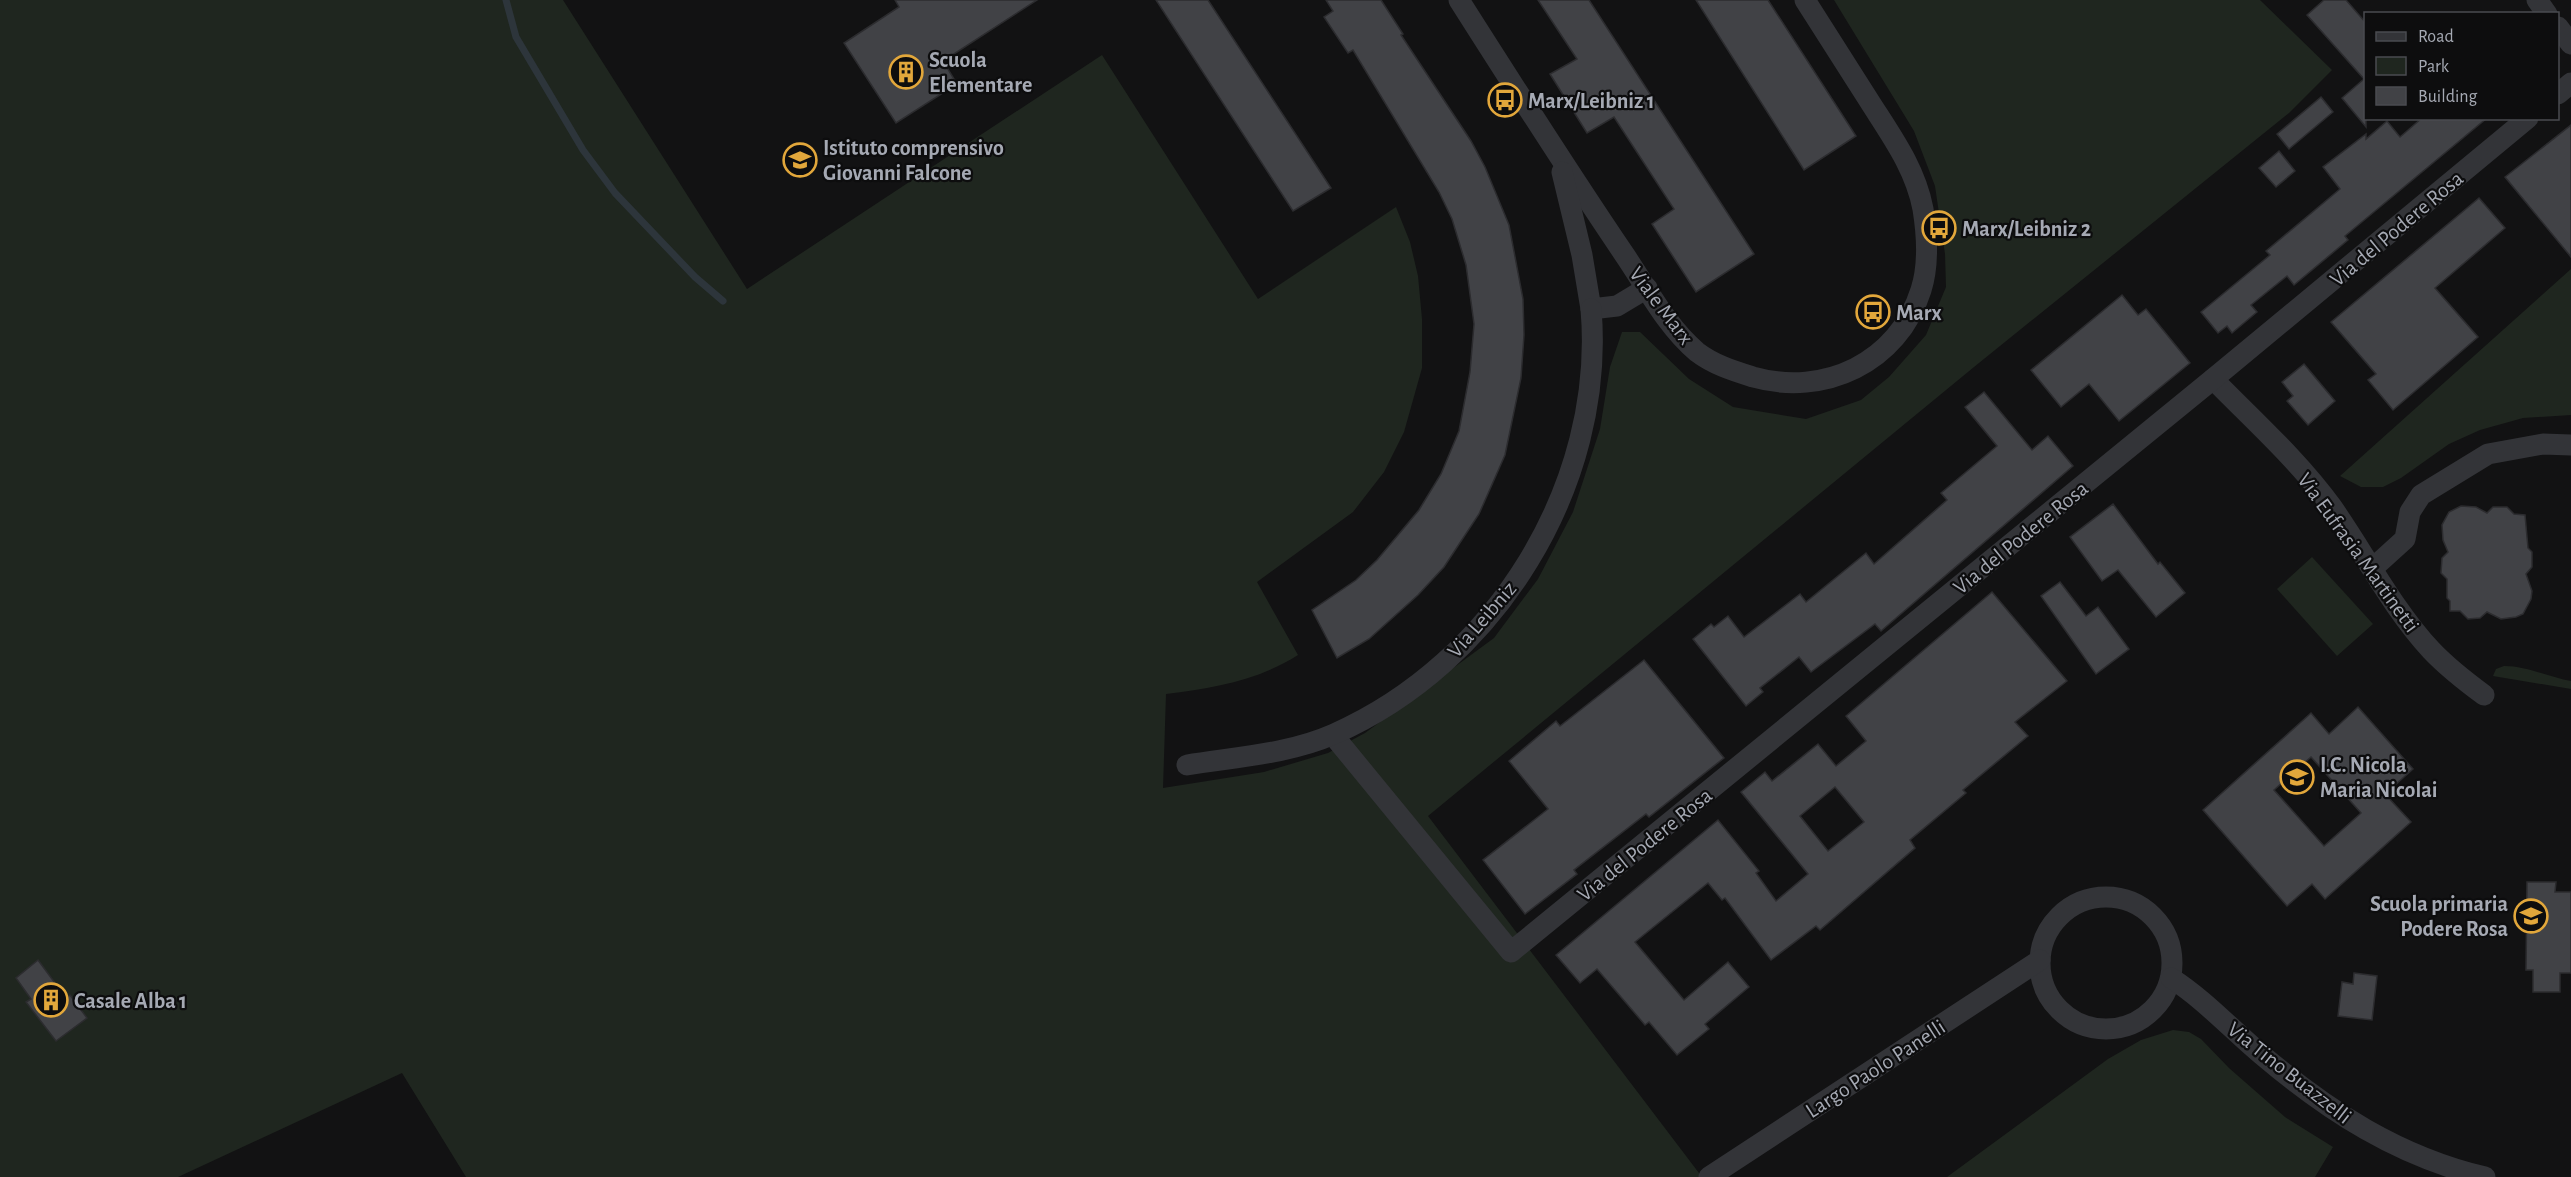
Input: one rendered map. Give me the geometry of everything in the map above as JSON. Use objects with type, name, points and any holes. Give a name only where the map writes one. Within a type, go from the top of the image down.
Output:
[{"type":"street","name":"Viale Marx","points":[[1459,0],[1666,317],[1698,352],[1730,370],[1780,383],[1823,381],[1848,372],[1866,362],[1888,344],[1908,319],[1922,289],[1926,260],[1924,217],[1918,188],[1898,145],[1805,0]]},
{"type":"street","points":[[2559,28],[2571,44]]},
{"type":"street","points":[[2559,93],[2571,83]]},
{"type":"street","name":"Via del Podere Rosa","points":[[1333,735],[1511,952],[2213,379],[2526,120]]},
{"type":"street","name":"Via Leibniz","points":[[1187,765],[1293,747],[1333,735],[1390,702],[1452,654],[1496,609],[1533,553],[1566,485],[1581,435],[1590,375],[1591,309],[1579,240],[1558,154]]},
{"type":"street","points":[[1591,309],[1617,306],[1647,288]]},
{"type":"street","name":"Via Eufrasia Martinetti","points":[[2213,379],[2289,457],[2330,505],[2411,626],[2430,649],[2452,671],[2484,695]]},
{"type":"street","points":[[2373,568],[2405,538],[2410,512],[2421,495],[2488,454],[2543,444],[2571,445]]},
{"type":"street","points":[[2115,897],[2136,904],[2154,917],[2166,935],[2172,956],[2171,978],[2163,998],[2149,1014],[2130,1025],[2108,1029],[2087,1026],[2068,1017],[2052,1001],[2043,981],[2040,960],[2045,939],[2056,920],[2073,906],[2094,898],[2115,897]]},
{"type":"street","name":"Largo Paolo Panelli","points":[[1709,1177],[2040,960]]},
{"type":"street","name":"Via Tino Buazzelli","points":[[2171,978],[2205,1003],[2296,1083],[2351,1122],[2428,1161],[2485,1177]]},
{"type":"green space","points":[[0,0],[563,0],[747,289],[1102,55],[1258,299],[1396,207],[1410,242],[1418,276],[1422,319],[1422,368],[1404,432],[1384,472],[1353,512],[1257,582],[1298,655],[1251,677],[1218,686],[1166,694],[1163,788],[1264,772],[1328,753],[1365,733],[1494,638],[1538,579],[1573,512],[1600,429],[1610,367],[1622,332],[1640,332],[1689,379],[1733,407],[1806,419],[1861,400],[1889,377],[1926,335],[1946,287],[1945,254],[1935,186],[1914,131],[1834,0],[2260,0],[2332,70],[2289,113],[1974,367],[1428,816],[1702,1177],[466,1177],[402,1073],[178,1177],[0,1177]]},
{"type":"green space","points":[[2571,269],[2571,415],[2523,418],[2480,430],[2449,444],[2401,478],[2383,487],[2361,487],[2340,476]]},
{"type":"green space","points":[[2312,557],[2373,624],[2337,656],[2277,589]]},
{"type":"green space","points":[[2504,666],[2571,681],[2571,689],[2493,676],[2496,669]]},
{"type":"green space","points":[[2173,1030],[2189,1032],[2201,1039],[2229,1068],[2285,1117],[2333,1147],[2315,1177],[1947,1177],[2108,1059],[2141,1040]]},
{"type":"building","name":"Scuola Elementare","points":[[895,0],[1037,0],[943,61],[957,84],[896,123],[844,43],[899,7]]},
{"type":"building","points":[[1156,0],[1208,0],[1331,188],[1293,211]]},
{"type":"building","points":[[1326,0],[1381,0],[1403,34],[1401,35],[1471,141],[1485,167],[1509,225],[1523,299],[1524,335],[1521,378],[1505,455],[1479,514],[1444,567],[1418,595],[1369,639],[1337,658],[1312,610],[1356,580],[1377,560],[1419,510],[1441,474],[1459,431],[1470,372],[1474,324],[1466,265],[1452,219],[1439,192],[1353,50],[1348,53],[1324,17],[1333,11]]},
{"type":"building","points":[[1538,0],[1589,0],[1754,254],[1696,292],[1652,224],[1674,209],[1614,117],[1587,133],[1550,74],[1577,59]]},
{"type":"building","points":[[1696,0],[1768,0],[1856,136],[1804,170]]},
{"type":"building","points":[[2324,0],[2346,0],[2364,21],[2364,79],[2307,15]]},
{"type":"building","points":[[2364,79],[2366,127],[2342,98]]},
{"type":"building","points":[[2321,97],[2333,112],[2289,149],[2277,134]]},
{"type":"building","points":[[2420,120],[2485,120],[2345,236],[2348,240],[2294,285],[2287,276],[2251,305],[2257,312],[2232,333],[2227,326],[2218,333],[2201,312],[2270,255],[2266,251],[2340,189],[2323,167],[2366,134],[2366,139],[2387,121],[2400,137]]},
{"type":"building","points":[[2571,125],[2571,257],[2505,177]]},
{"type":"building","points":[[2279,151],[2295,171],[2276,187],[2259,168]]},
{"type":"building","points":[[2479,198],[2505,228],[2435,288],[2478,337],[2393,410],[2368,380],[2376,374],[2331,322]]},
{"type":"building","points":[[2122,295],[2138,315],[2146,309],[2190,363],[2119,421],[2089,384],[2061,407],[2031,370]]},
{"type":"building","points":[[2304,364],[2335,401],[2308,425],[2287,401],[2293,396],[2282,382]]},
{"type":"building","points":[[1984,392],[2032,450],[2048,436],[2073,466],[1881,631],[1875,624],[1811,672],[1799,657],[1760,688],[1763,692],[1746,706],[1693,639],[1711,624],[1714,627],[1728,616],[1744,637],[1800,594],[1806,602],[1866,553],[1874,564],[1947,500],[1941,493],[1997,446],[1965,407]]},
{"type":"building","points":[[2113,504],[2158,564],[2160,562],[2185,593],[2156,617],[2118,570],[2102,581],[2070,537]]},
{"type":"building","points":[[2461,506],[2476,507],[2487,513],[2493,507],[2507,507],[2514,514],[2525,515],[2528,548],[2532,552],[2532,567],[2526,574],[2532,591],[2531,599],[2523,614],[2501,619],[2487,612],[2480,618],[2468,619],[2460,611],[2450,611],[2447,579],[2441,573],[2442,558],[2448,552],[2443,540],[2442,525],[2449,512]]},
{"type":"building","points":[[2060,582],[2086,616],[2098,607],[2129,649],[2096,674],[2041,596]]},
{"type":"building","points":[[1992,592],[2067,681],[2015,722],[2028,736],[1963,790],[1966,793],[1910,840],[1915,848],[1820,930],[1816,926],[1771,960],[1725,898],[1722,900],[1708,883],[1635,942],[1684,1000],[1728,962],[1749,987],[1705,1024],[1709,1029],[1677,1055],[1649,1022],[1645,1025],[1597,969],[1580,983],[1556,955],[1718,820],[1759,871],[1756,873],[1776,901],[1808,874],[1741,792],[1765,772],[1772,781],[1818,744],[1836,766],[1866,741],[1846,716]],"holes":[[[1835,787],[1864,822],[1828,851],[1800,816]]]},
{"type":"building","points":[[1644,660],[1724,758],[1649,817],[1646,814],[1574,870],[1577,874],[1525,914],[1483,860],[1548,809],[1509,761],[1556,721],[1560,726]]},
{"type":"building","points":[[2358,707],[2413,769],[2385,794],[2411,822],[2325,899],[2312,884],[2287,906],[2203,810],[2311,713],[2329,734]],"holes":[[[2311,757],[2361,813],[2324,846],[2274,790]]]},
{"type":"building","points":[[2527,882],[2556,882],[2555,892],[2571,892],[2571,973],[2560,973],[2560,992],[2533,992],[2533,970],[2526,970]]},
{"type":"building","name":"Casale Alba 1","points":[[38,960],[66,998],[70,995],[87,1018],[56,1041],[26,1002],[31,999],[16,978]]},
{"type":"building","points":[[2354,973],[2377,976],[2372,1020],[2338,1016],[2342,982],[2353,984]]},
{"type":"waterway","points":[[506,0],[516,37],[583,150],[615,193],[695,277],[723,301]]},
{"type":"place","name":"Scuola Elementare","points":[[906,72]]},
{"type":"place","name":"Marx/Leibniz 1","points":[[1505,100]]},
{"type":"place","name":"Istituto comprensivo Giovanni Falcone","points":[[800,160]]},
{"type":"place","name":"Marx/Leibniz 2","points":[[1939,228]]},
{"type":"place","name":"Marx","points":[[1873,312]]},
{"type":"place","name":"I.C. Nicola Maria Nicolai","points":[[2297,777]]},
{"type":"place","name":"Scuola primaria Podere Rosa","points":[[2531,916]]},
{"type":"place","name":"Casale Alba 1","points":[[51,1000]]}]
